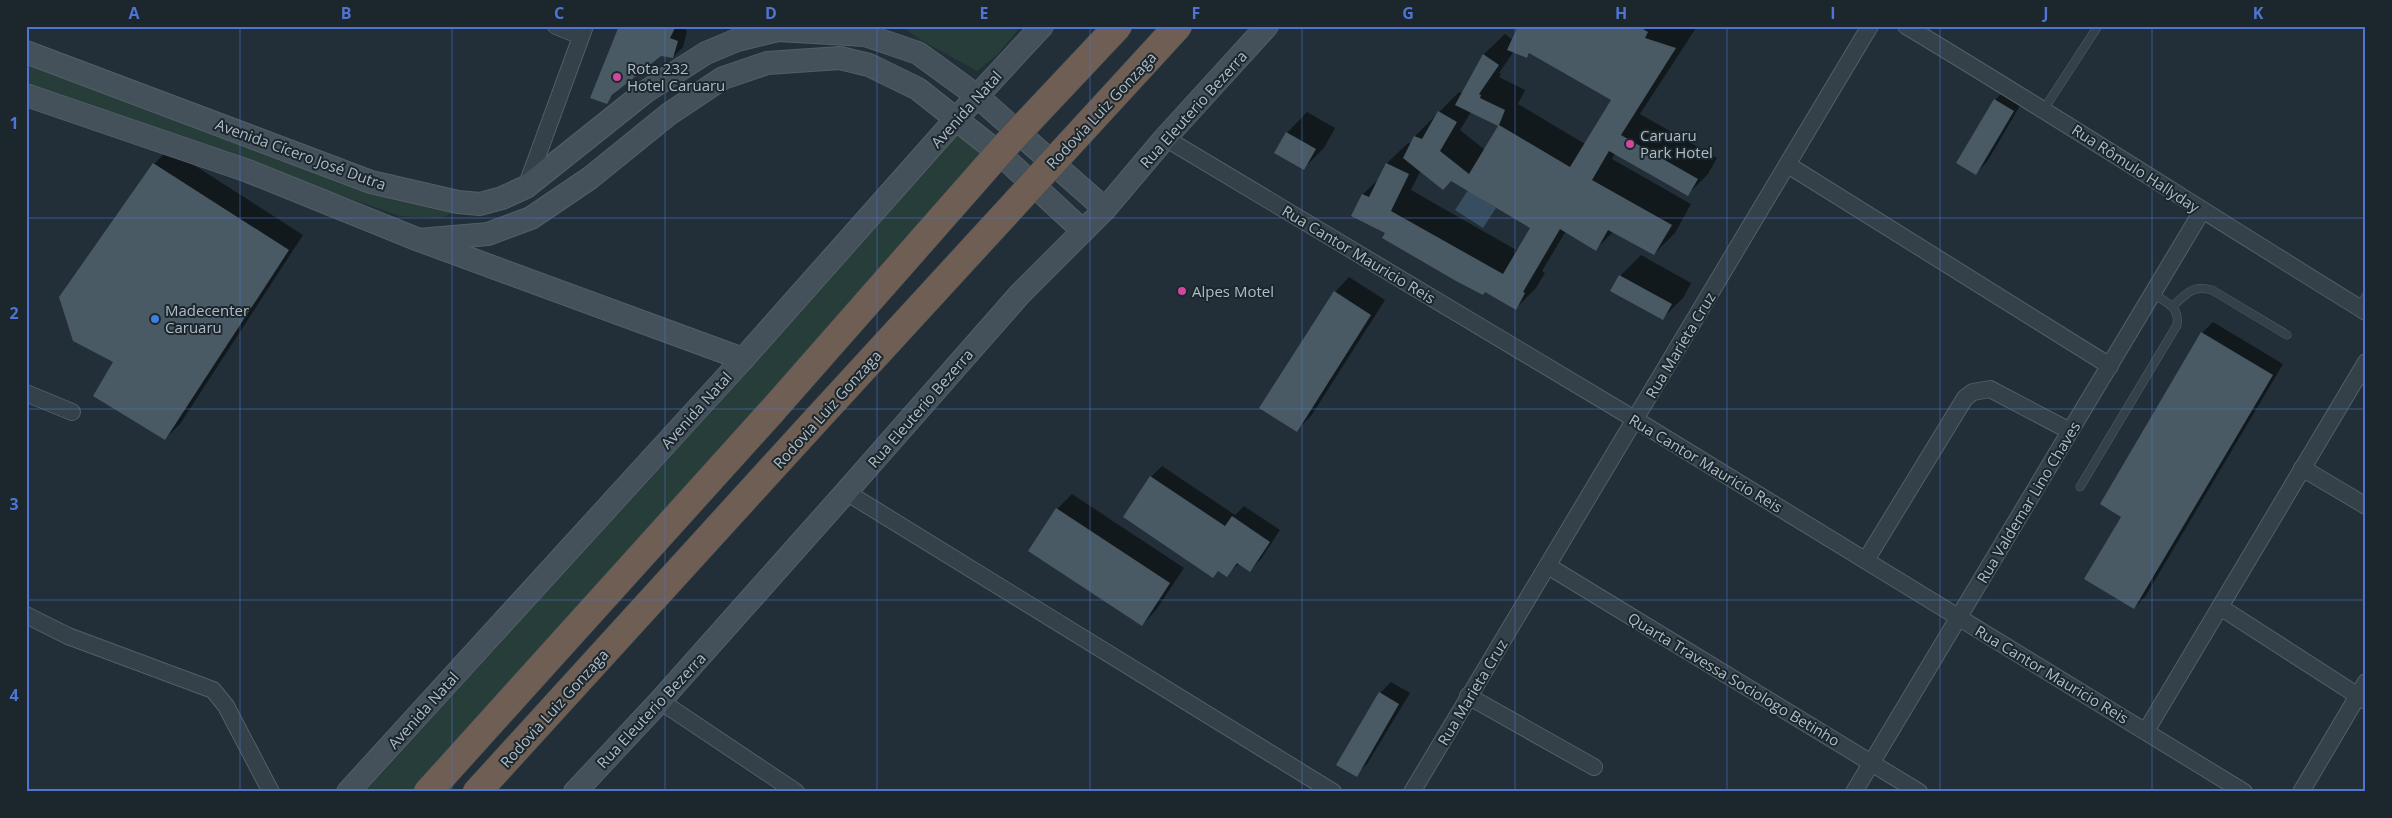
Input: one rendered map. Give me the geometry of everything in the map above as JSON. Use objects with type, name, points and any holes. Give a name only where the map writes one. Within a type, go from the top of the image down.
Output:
[{"type":"highway","points":[[428,792],[772,411],[1006,145],[1118,26]]},
{"type":"highway","name":"Rodovia Luiz Gonzaga","points":[[477,792],[1178,26]]},
{"type":"street","points":[[526,188],[583,31],[556,26]]},
{"type":"street","name":"Avenida Natal","points":[[348,792],[743,359],[956,119],[1042,26]]},
{"type":"street","name":"Rua Eleuterio Bezerra","points":[[575,792],[660,701],[1020,294],[1105,209],[1165,138],[1267,26]]},
{"type":"street","name":"Rua Marieta Cruz","points":[[1412,792],[1870,26]]},
{"type":"street","name":"Rua Rômulo Hallyday","points":[[1906,26],[2044,109],[2202,211],[2363,306]]},
{"type":"street","name":"Avenida Cícero José Dutra","points":[[26,52],[371,182],[458,202],[480,204],[502,198],[526,188],[644,92],[706,53],[737,40],[778,30],[865,35],[918,53],[977,96],[1105,209]]},
{"type":"street","points":[[419,240],[488,234],[531,218],[590,178],[677,109],[723,78],[767,63],[840,58],[869,65],[918,89],[1000,154],[1083,231]]},
{"type":"street","points":[[26,95],[248,171],[419,240],[743,359]]},
{"type":"street","points":[[148,136],[160,102]]},
{"type":"street","name":"Rua Cantor Mauricio Reis","points":[[1165,138],[1636,420],[2146,730],[2244,792]]},
{"type":"street","points":[[1788,164],[2110,366]]},
{"type":"street","name":"Rua Valdemar Lino Chaves","points":[[1854,792],[2202,211]]},
{"type":"street","points":[[2146,730],[2366,362]]},
{"type":"street","points":[[1866,560],[1965,398],[1973,392],[1990,389],[2070,431]]},
{"type":"street","points":[[26,393],[72,412]]},
{"type":"street","points":[[2302,468],[2366,506]]},
{"type":"street","points":[[846,492],[1333,792]]},
{"type":"street","name":"Quarta Travessa Sociologo Betinho","points":[[1548,566],[1920,792]]},
{"type":"street","points":[[2220,607],[2362,699]]},
{"type":"street","points":[[26,615],[68,636],[213,690],[226,706],[271,792]]},
{"type":"street","points":[[2301,792],[2362,699],[2366,682]]},
{"type":"street","points":[[1468,696],[1594,766]]},
{"type":"street","points":[[660,701],[796,792]]},
{"type":"lane","points":[[2044,109],[2098,26]]},
{"type":"lane","points":[[2173,306],[2190,290],[2200,287],[2212,290],[2287,335]]},
{"type":"lane","points":[[2080,487],[2177,325],[2178,316],[2173,306],[2153,294]]},
{"type":"green space","points":[[901,26],[1021,26],[997,55],[977,71],[921,40]]},
{"type":"green space","points":[[26,58],[459,208],[443,218],[400,216],[26,85]]},
{"type":"green space","points":[[956,133],[997,163],[415,792],[365,792],[717,405]]},
{"type":"water","points":[[1468,190],[1496,208],[1483,228],[1455,210]]},
{"type":"building","name":"Rota 232 Hotel Caruaru","points":[[619,26],[676,26],[670,38],[678,41],[673,58],[661,56],[612,95],[607,104],[590,98]]},
{"type":"building","points":[[1518,26],[1638,26],[1648,32],[1645,38],[1676,48],[1621,135],[1698,179],[1688,196],[1609,151],[1592,180],[1672,225],[1654,255],[1608,230],[1596,251],[1560,229],[1523,292],[1525,293],[1516,310],[1485,292],[1483,295],[1456,281],[1382,238],[1385,233],[1351,216],[1362,194],[1369,197],[1386,163],[1409,174],[1391,211],[1503,274],[1530,228],[1451,181],[1443,190],[1403,158],[1414,136],[1422,139],[1438,111],[1457,122],[1440,151],[1469,174],[1498,126],[1455,105],[1483,54],[1499,65],[1479,94],[1481,95],[1480,98],[1505,110],[1499,125],[1570,167],[1611,100],[1529,53],[1527,58],[1507,50]]},
{"type":"building","points":[[1994,99],[2014,111],[1976,175],[1956,163]]},
{"type":"building","points":[[1286,132],[1316,149],[1304,170],[1274,153]]},
{"type":"building","name":"Madecenter Caruaru","points":[[153,163],[289,250],[165,440],[93,396],[113,362],[73,341],[59,297]]},
{"type":"building","points":[[1619,275],[1672,304],[1663,320],[1610,291]]},
{"type":"building","points":[[1334,291],[1371,315],[1297,432],[1259,408]]},
{"type":"building","points":[[2201,332],[2273,375],[2134,609],[2084,579],[2121,517],[2100,504]]},
{"type":"building","points":[[1150,476],[1225,526],[1232,516],[1270,542],[1250,572],[1237,563],[1227,577],[1218,571],[1213,578],[1123,517]]},
{"type":"building","points":[[1056,508],[1170,583],[1142,626],[1028,551]]},
{"type":"building","points":[[1379,692],[1399,704],[1357,777],[1336,765]]},
{"type":"place","name":"Rota 232 Hotel Caruaru","points":[[617,77]]},
{"type":"place","name":"Caruaru Park Hotel","points":[[1630,144]]},
{"type":"place","name":"Alpes Motel","points":[[1182,291]]},
{"type":"place","name":"Madecenter Caruaru","points":[[155,319]]}]
